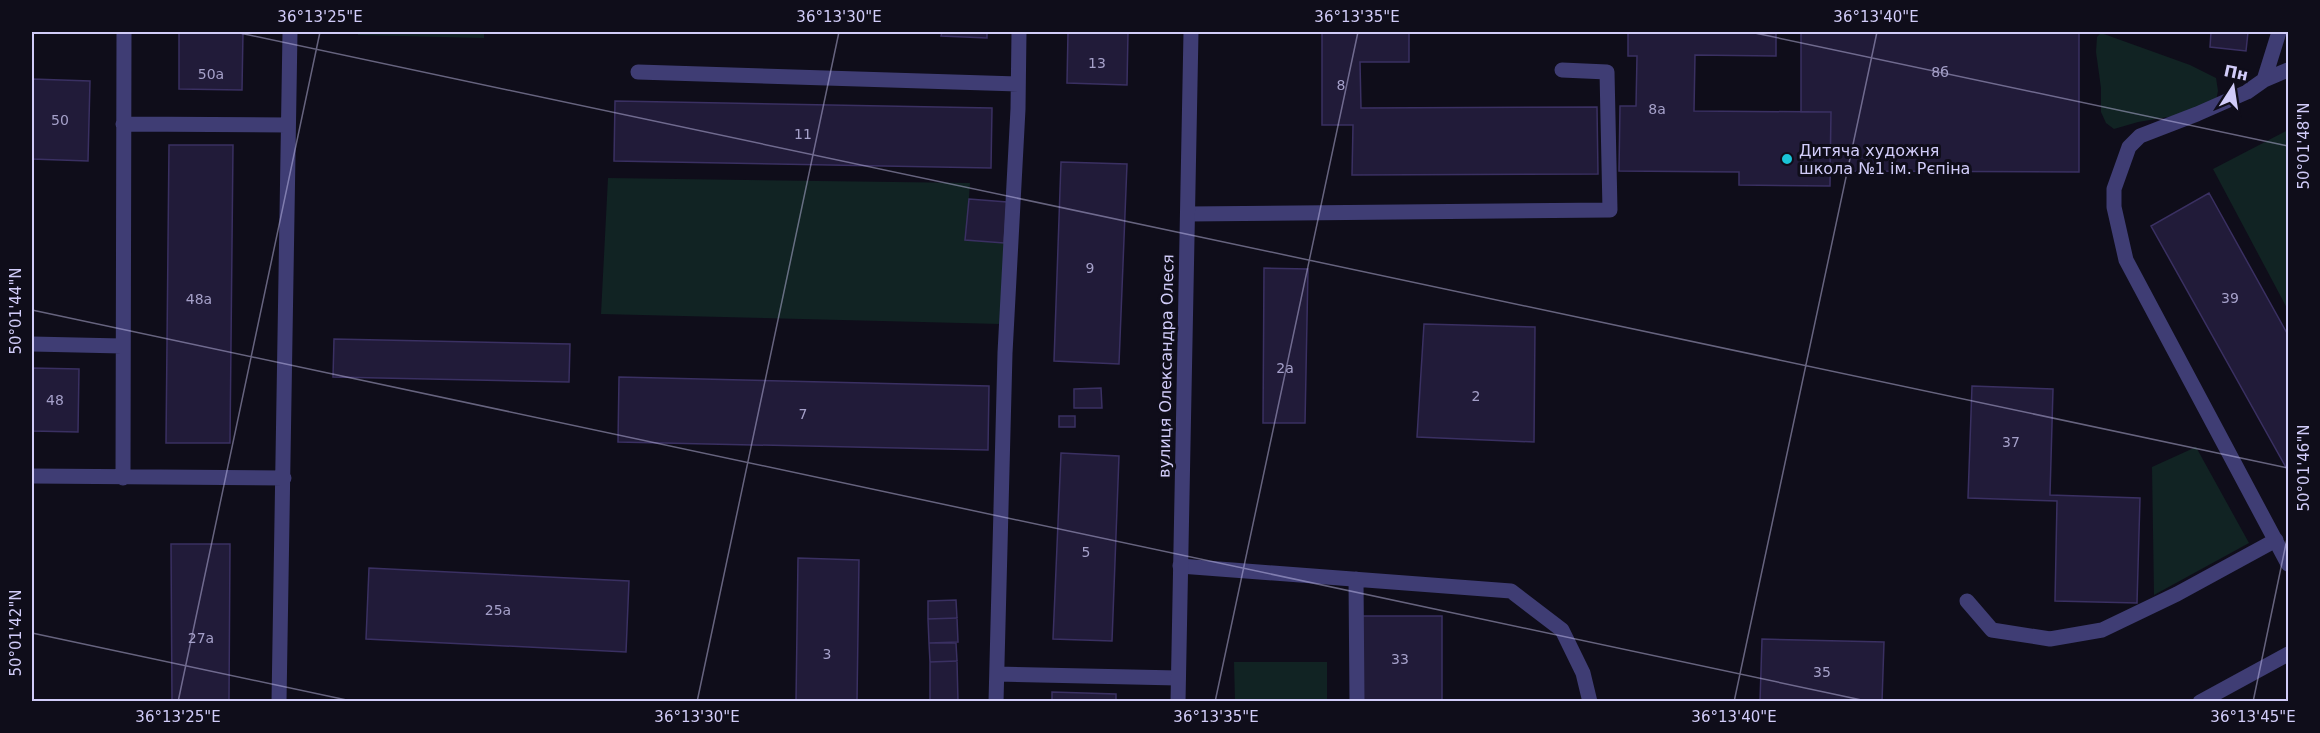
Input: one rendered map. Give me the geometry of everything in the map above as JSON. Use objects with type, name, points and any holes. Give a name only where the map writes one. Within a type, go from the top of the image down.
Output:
[{"type":"street","points":[[123,478],[124,32]]},
{"type":"street","points":[[279,702],[290,32]]},
{"type":"street","points":[[996,702],[1005,353],[1019,32]]},
{"type":"street","name":"вулиця Олександра Олеся","points":[[1178,702],[1191,32]]},
{"type":"street","points":[[2264,80],[2279,32]]},
{"type":"street","points":[[1188,214],[1610,210],[1606,72],[1562,70]]},
{"type":"street","points":[[2289,70],[2264,80],[2247,92],[2217,106],[2139,136],[2129,147],[2118,172],[2114,189],[2114,207],[2126,260],[2289,564]]},
{"type":"street","points":[[638,72],[1018,84]]},
{"type":"street","points":[[123,124],[288,125]]},
{"type":"street","points":[[32,344],[122,346]]},
{"type":"street","points":[[32,476],[284,478]]},
{"type":"street","points":[[1967,600],[1992,630],[2050,639],[2102,630],[2176,594],[2276,540]]},
{"type":"street","points":[[1180,566],[1511,591],[1562,630],[1583,673],[1590,702]]},
{"type":"street","points":[[1356,579],[1356,702]]},
{"type":"street","points":[[2200,702],[2289,654]]},
{"type":"street","points":[[997,674],[1178,678]]},
{"type":"shaded area","points":[[358,32],[484,32],[484,38],[358,35]]},
{"type":"shaded area","points":[[2101,33],[2190,65],[2216,78],[2218,91],[2216,101],[2174,116],[2114,129],[2106,123],[2101,112],[2101,88],[2096,52],[2097,37]]},
{"type":"shaded area","points":[[2288,130],[2288,310],[2213,169]]},
{"type":"shaded area","points":[[608,178],[970,183],[966,240],[1004,243],[1001,324],[601,314]]},
{"type":"shaded area","points":[[2196,447],[2249,543],[2154,595],[2152,467]]},
{"type":"shaded area","points":[[1234,662],[1327,662],[1327,701],[1235,701]]},
{"type":"building","points":[[179,32],[243,32],[242,90],[179,89]]},
{"type":"building","points":[[942,32],[987,32],[987,38],[941,36]]},
{"type":"building","points":[[1068,32],[1128,32],[1127,85],[1067,83]]},
{"type":"building","points":[[1322,32],[1512,32],[1409,33],[1409,62],[1360,62],[1361,108],[1597,107],[1598,174],[1352,175],[1353,125],[1322,125]]},
{"type":"building","points":[[1628,32],[1776,32],[1776,56],[1695,55],[1694,111],[1831,112],[1830,186],[1739,185],[1739,172],[1619,171],[1620,106],[1636,106],[1637,56],[1628,56]]},
{"type":"building","points":[[1801,32],[2079,33],[2079,172],[1830,171],[1831,112],[1801,112]]},
{"type":"building","points":[[2211,32],[2248,32],[2246,51],[2210,47]]},
{"type":"building","points":[[32,79],[90,81],[88,161],[32,159]]},
{"type":"building","points":[[615,101],[992,108],[991,168],[614,161]]},
{"type":"building","points":[[169,145],[233,145],[230,443],[166,443]]},
{"type":"building","points":[[1061,162],[1127,164],[1119,364],[1054,361]]},
{"type":"building","points":[[2209,193],[2288,335],[2288,471],[2151,226]]},
{"type":"building","points":[[969,199],[1007,202],[1004,243],[965,240]]},
{"type":"building","points":[[1264,268],[1308,269],[1305,423],[1263,423]]},
{"type":"building","points":[[1424,324],[1535,327],[1534,442],[1417,437]]},
{"type":"building","points":[[334,339],[570,344],[569,382],[333,377]]},
{"type":"building","points":[[32,368],[79,369],[78,432],[32,431]]},
{"type":"building","points":[[619,377],[989,386],[988,450],[618,442]]},
{"type":"building","points":[[1972,386],[2053,389],[2050,495],[2140,498],[2137,603],[2055,601],[2057,501],[1968,498]]},
{"type":"building","points":[[1101,388],[1102,408],[1074,408],[1074,389]]},
{"type":"building","points":[[1059,416],[1075,416],[1075,427],[1059,427]]},
{"type":"building","points":[[1061,453],[1119,456],[1112,641],[1053,639]]},
{"type":"building","points":[[171,544],[230,544],[229,702],[172,702]]},
{"type":"building","points":[[798,558],[859,560],[857,702],[796,702]]},
{"type":"building","points":[[369,568],[629,581],[626,652],[366,639]]},
{"type":"building","points":[[956,600],[957,618],[928,619],[928,601]]},
{"type":"building","points":[[1359,616],[1442,616],[1442,702],[1359,702]]},
{"type":"building","points":[[957,618],[958,642],[929,643],[928,619]]},
{"type":"building","points":[[1762,639],[1884,642],[1882,702],[1760,702]]},
{"type":"building","points":[[929,643],[956,643],[957,661],[930,662]]},
{"type":"building","points":[[957,661],[958,702],[930,702],[930,662]]},
{"type":"building","points":[[1052,692],[1116,694],[1116,702],[1052,702]]},
{"type":"place","name":"Дитяча художня школа №1 ім. Рєпіна","points":[[1787,159]]}]
